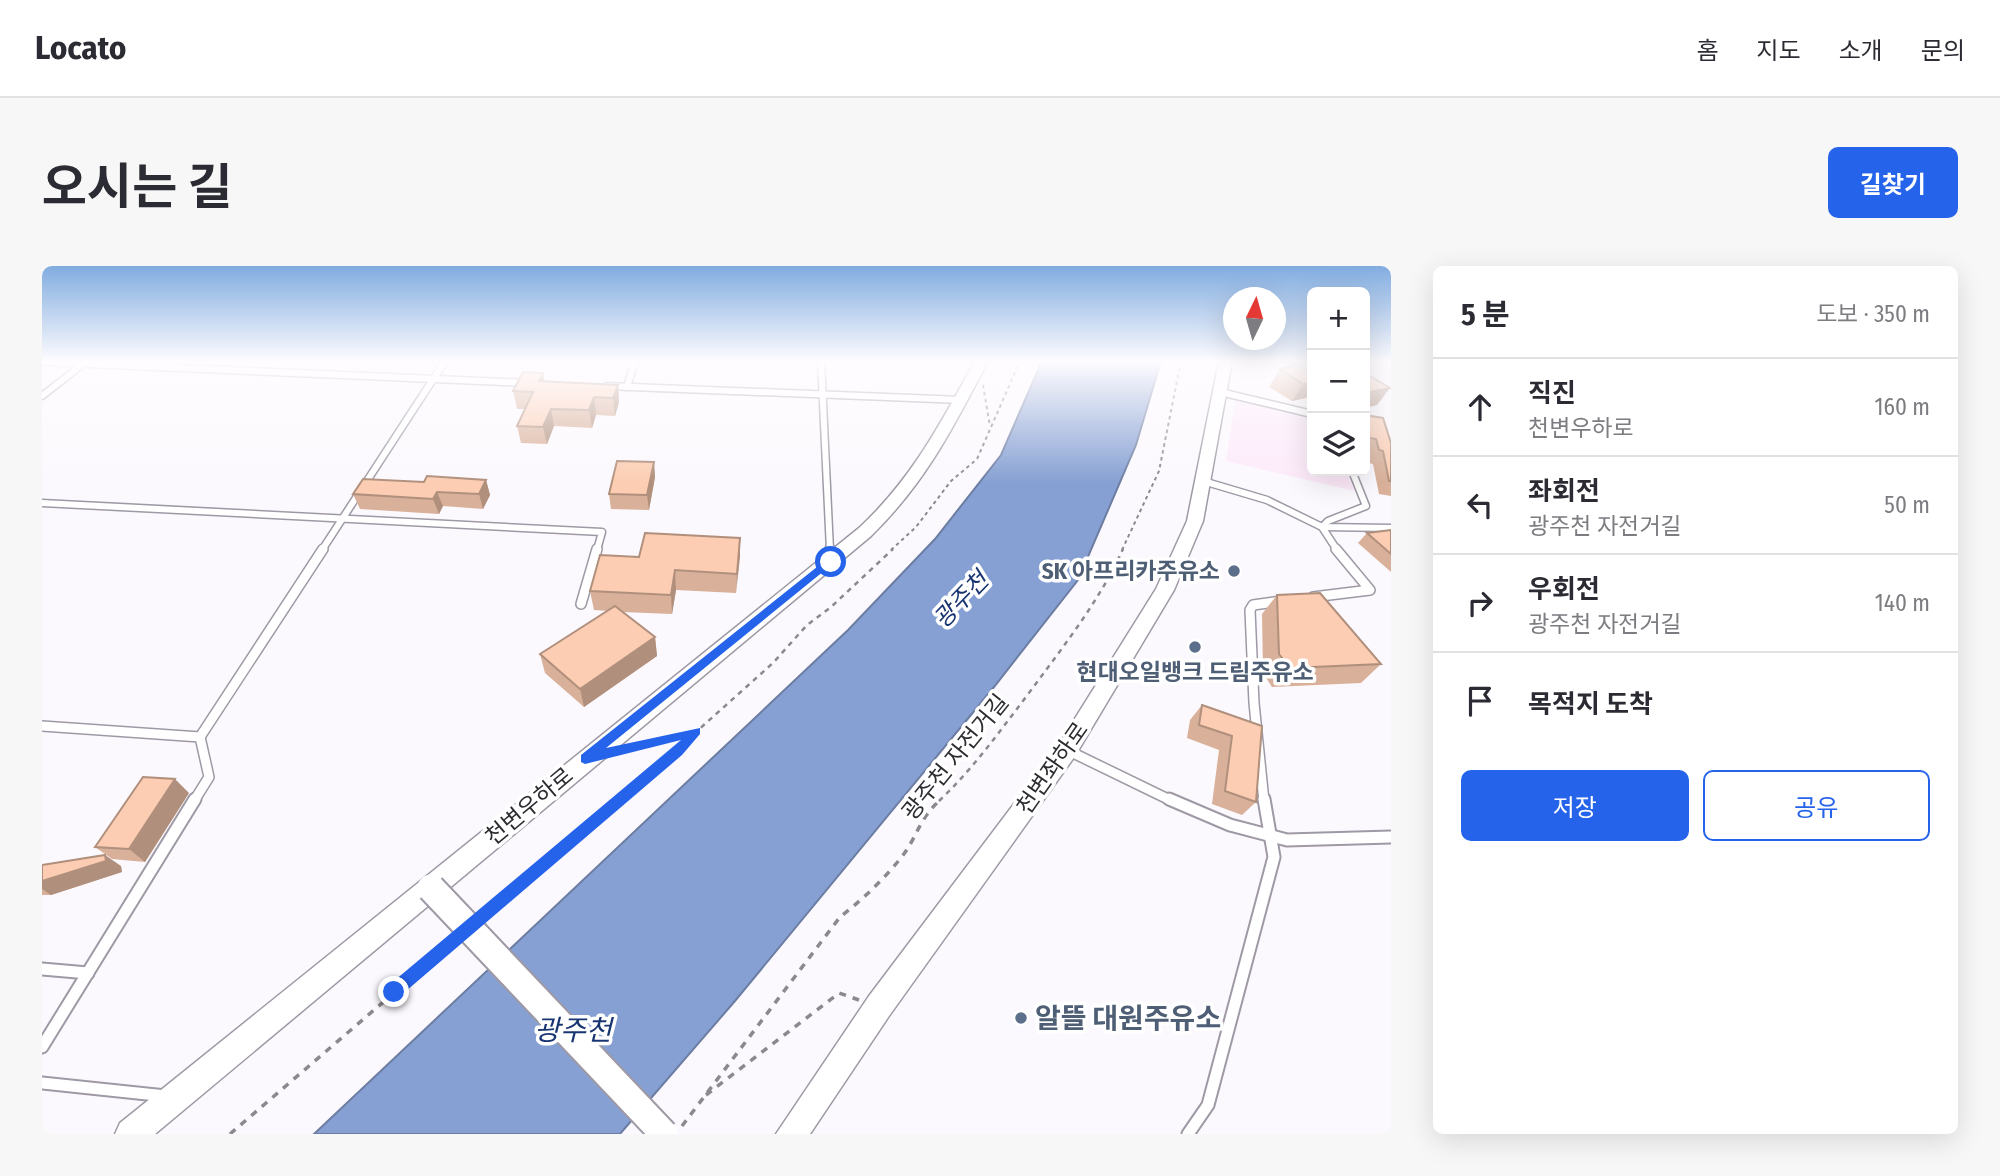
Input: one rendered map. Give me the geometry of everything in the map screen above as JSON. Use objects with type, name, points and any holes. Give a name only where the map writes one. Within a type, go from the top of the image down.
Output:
[{"type":"street","name":"천변우하로","points":[[131,1134],[585,759],[831,562],[891,507],[927,461],[961,402]]},
{"type":"street","name":"천변좌하로","points":[[792,1134],[879,1006],[1068,750],[1165,590],[1195,521],[1218,402]]},
{"type":"street","points":[[431,888],[664,1134]]},
{"type":"lane","points":[[42,1047],[209,778],[200,737],[418,402]]},
{"type":"lane","points":[[821,402],[831,562]]},
{"type":"lane","points":[[1260,402],[1308,413]]},
{"type":"lane","points":[[1322,527],[1328,521],[1366,506],[1354,476]]},
{"type":"lane","points":[[1203,481],[1267,500],[1322,527],[1391,528]]},
{"type":"lane","points":[[42,503],[602,532],[581,604]]},
{"type":"lane","points":[[1305,598],[1370,590],[1324,534],[1322,527]]},
{"type":"lane","points":[[1188,1134],[1208,1105],[1274,856],[1266,823],[1251,654],[1250,610],[1253,605],[1292,600]]},
{"type":"lane","points":[[42,726],[200,737]]},
{"type":"lane","points":[[1068,750],[1231,826],[1270,837],[1287,840],[1391,837]]},
{"type":"lane","points":[[42,969],[88,973]]},
{"type":"lane","points":[[42,1083],[177,1097]]},
{"type":"path","points":[[987,402],[990,426]]},
{"type":"path","points":[[478,921],[677,751],[772,663],[807,625],[831,607],[916,527],[951,481],[962,475],[967,466],[977,459],[1001,402]]},
{"type":"path","name":"광주천 자전거길","points":[[676,1134],[840,917],[860,902],[902,857],[923,816],[969,774],[1080,624],[1111,575],[1149,495],[1159,471],[1173,402]]},
{"type":"path","points":[[622,749],[696,731]]},
{"type":"path","points":[[230,1134],[457,939]]},
{"type":"path","name":"광주천 자전거길","points":[[703,1097],[839,993],[879,1006]]},
{"type":"shaded area","points":[[1235,402],[1307,416],[1307,476],[1348,476],[1355,491],[1226,461]]},
{"type":"water","name":"광주천","points":[[1024,402],[1149,402],[1136,445],[1078,580],[994,687],[735,1001],[620,1134],[314,1134],[848,630],[935,539],[1001,455]]},
{"type":"building","points":[[529,402],[592,402],[589,410],[551,409],[543,427],[517,426]]},
{"type":"building","points":[[1370,416],[1383,418],[1391,443],[1391,481],[1383,451],[1379,450],[1376,439],[1370,438]]},
{"type":"building","points":[[617,461],[654,462],[647,495],[609,494]]},
{"type":"building","points":[[427,476],[486,480],[479,494],[437,492],[433,499],[353,494],[363,479],[424,482]]},
{"type":"building","points":[[1391,530],[1391,554],[1367,533]]},
{"type":"building","points":[[645,533],[740,538],[737,574],[675,570],[671,595],[590,591],[600,555],[639,557]]},
{"type":"building","points":[[1320,593],[1381,664],[1290,668],[1279,654],[1277,595]]},
{"type":"building","points":[[615,606],[655,637],[580,689],[540,654]]},
{"type":"building","points":[[1202,705],[1262,726],[1256,802],[1225,791],[1232,736],[1199,725]]},
{"type":"building","points":[[143,777],[175,779],[129,849],[95,847]]},
{"type":"building","points":[[105,855],[106,861],[42,881],[42,865]]},
{"type":"place","name":"SK 아프리카주유소","points":[[1234,571]]},
{"type":"place","name":"현대오일뱅크 드림주유소","points":[[1195,647]]},
{"type":"place","name":"알뜰 대원주유소","points":[[1021,1018]]},
{"type":"route","points":[[394,992],[677,751],[696,731],[585,759],[831,562]]}]
